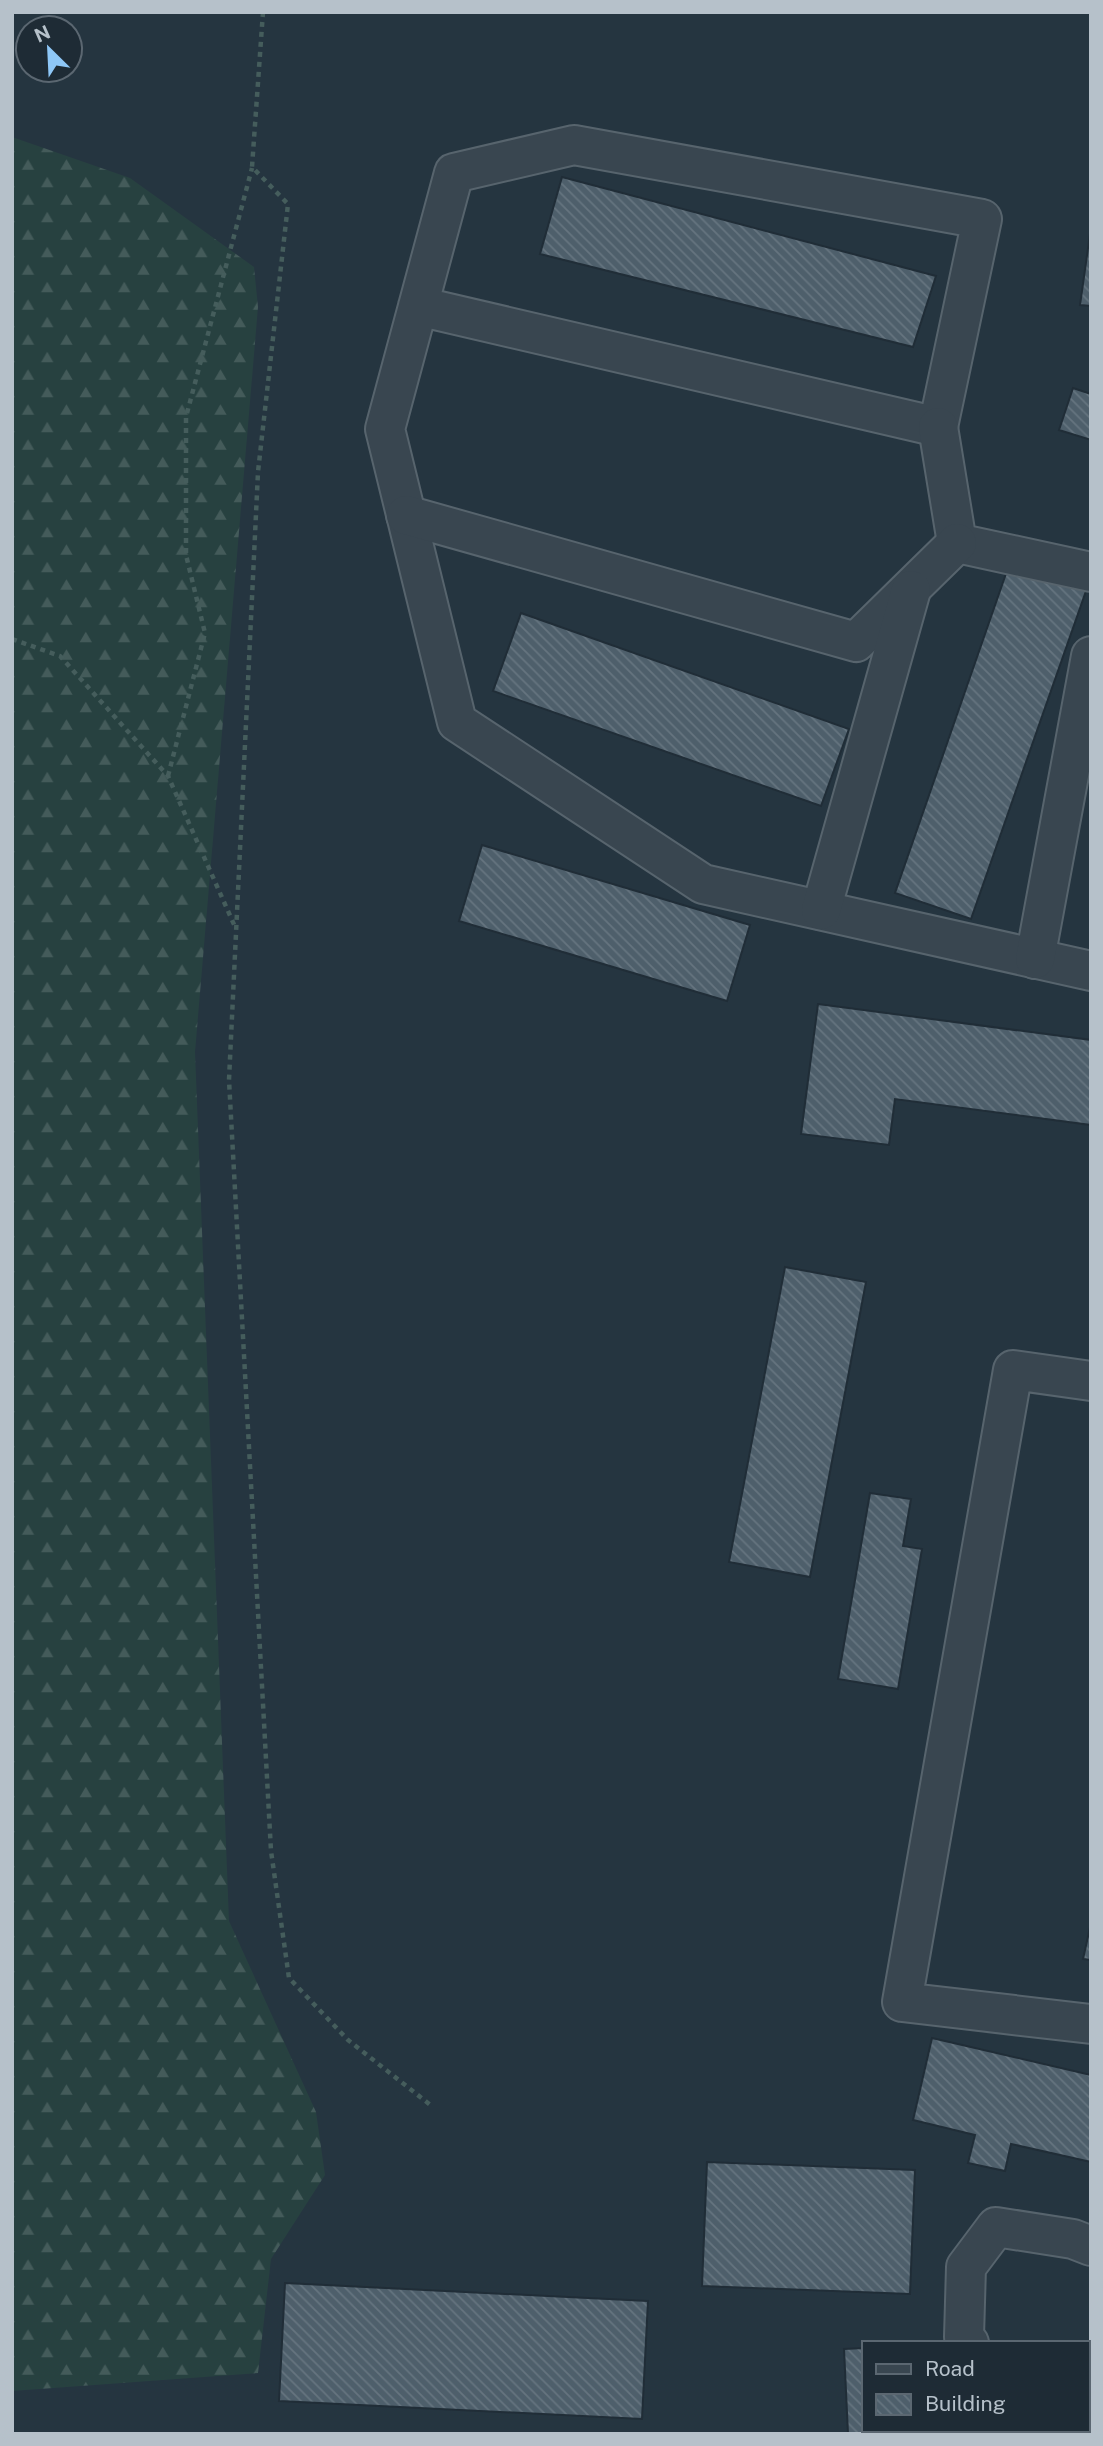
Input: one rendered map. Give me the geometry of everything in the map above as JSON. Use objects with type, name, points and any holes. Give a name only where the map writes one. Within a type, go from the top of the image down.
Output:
[{"type":"lane","points":[[957,543],[938,427],[982,219],[573,145],[454,173],[385,429],[457,722],[703,884],[1091,971]]},
{"type":"lane","points":[[418,306],[938,427]]},
{"type":"lane","points":[[406,515],[856,642],[957,543]]},
{"type":"lane","points":[[957,543],[1091,572]]},
{"type":"lane","points":[[821,910],[911,588]]},
{"type":"lane","points":[[1035,959],[1091,656]]},
{"type":"lane","points":[[1091,1381],[1013,1370],[902,2002],[1091,2024]]},
{"type":"lane","points":[[967,2341],[964,2337],[966,2267],[996,2227],[1073,2239],[1091,2246]]},
{"type":"path","points":[[168,776],[205,633],[186,555],[186,417],[252,167],[263,12]]},
{"type":"path","points":[[252,167],[288,204],[258,472],[229,1080],[271,1851],[289,1978],[348,2040],[433,2107]]},
{"type":"path","points":[[12,639],[60,656],[168,776],[236,930]]},
{"type":"green space","points":[[12,137],[130,178],[254,267],[258,307],[195,1052],[229,1921],[316,2112],[325,2175],[271,2259],[258,2373],[12,2391]]},
{"type":"building","points":[[562,177],[936,276],[913,347],[540,254]]},
{"type":"building","points":[[1091,227],[1091,306],[1080,305]]},
{"type":"building","points":[[1073,388],[1091,394],[1091,440],[1059,430]]},
{"type":"building","points":[[1009,565],[1086,591],[971,919],[895,893]]},
{"type":"building","points":[[521,613],[849,729],[821,806],[493,691]]},
{"type":"building","points":[[482,845],[750,925],[727,1001],[459,921]]},
{"type":"building","points":[[818,1004],[1091,1040],[1091,1125],[895,1099],[889,1145],[801,1134]]},
{"type":"building","points":[[785,1267],[866,1282],[810,1577],[729,1562]]},
{"type":"building","points":[[870,1493],[911,1499],[903,1546],[922,1549],[898,1689],[838,1679]]},
{"type":"building","points":[[1091,1923],[1091,1960],[1083,1959]]},
{"type":"building","points":[[932,2038],[1091,2075],[1091,2162],[1011,2144],[1005,2171],[968,2163],[975,2135],[913,2120]]},
{"type":"building","points":[[707,2162],[915,2170],[910,2294],[702,2286]]},
{"type":"building","points":[[285,2283],[648,2301],[642,2419],[279,2401]]},
{"type":"building","points":[[862,2348],[862,2432],[919,2434],[848,2434],[844,2349]]}]
